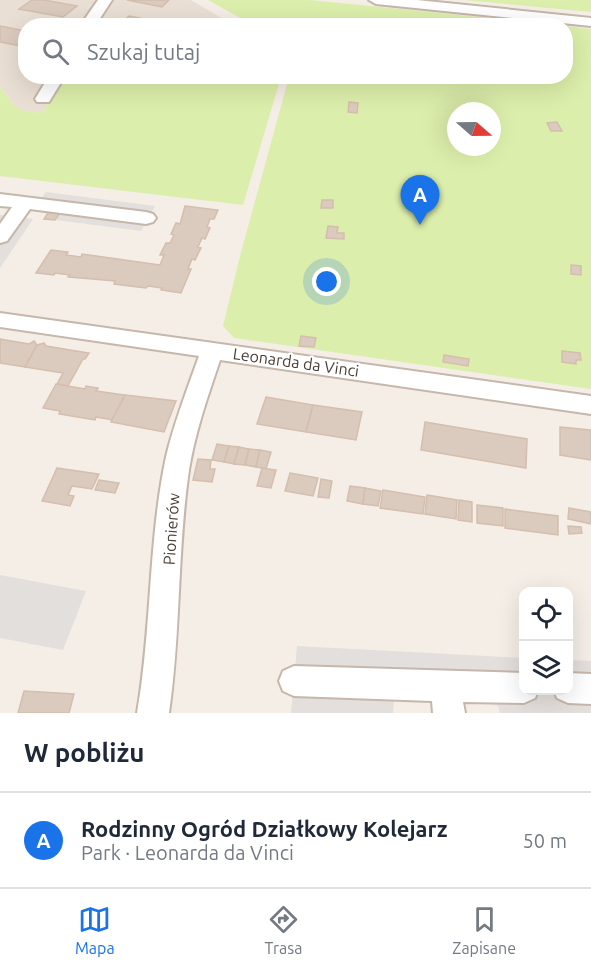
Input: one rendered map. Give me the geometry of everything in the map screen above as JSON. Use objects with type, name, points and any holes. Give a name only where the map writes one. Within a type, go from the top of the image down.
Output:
[{"type":"street","points":[[93,18],[105,0]]},
{"type":"street","points":[[376,0],[552,18]]},
{"type":"street","points":[[573,20],[591,22]]},
{"type":"street","points":[[42,99],[52,84]]},
{"type":"street","points":[[0,200],[146,218]]},
{"type":"street","points":[[0,237],[25,203]]},
{"type":"street","name":"Leonarda da Vinci","points":[[0,320],[591,405]]},
{"type":"street","name":"Pionierów","points":[[153,713],[163,638],[170,518],[176,471],[182,442],[212,350]]},
{"type":"street","points":[[294,681],[448,700],[519,689]]},
{"type":"street","points":[[573,688],[591,689]]},
{"type":"shaded area","points":[[0,0],[191,0],[221,18],[18,18],[18,84],[61,84],[43,112],[29,113],[17,109],[0,87]]},
{"type":"shaded area","points":[[46,192],[155,206],[141,231],[56,220],[67,204],[40,200]]},
{"type":"shaded area","points":[[0,215],[33,219],[0,268]]},
{"type":"shaded area","points":[[0,575],[86,591],[63,650],[0,638]]},
{"type":"shaded area","points":[[297,646],[519,658],[519,695],[573,695],[573,660],[591,661],[591,713],[500,713],[498,706],[482,701],[394,700],[393,713],[291,713]]},
{"type":"green space","points":[[208,0],[310,0],[489,18],[240,18]]},
{"type":"green space","points":[[464,0],[591,0],[591,12]]},
{"type":"green space","points":[[573,27],[591,29],[591,389],[234,338],[223,326],[287,84],[573,84]]},
{"type":"green space","points":[[61,84],[279,84],[243,205],[0,176],[0,87],[22,110],[43,112]]},
{"type":"building","points":[[32,0],[77,6],[63,17],[19,9]]},
{"type":"building","points":[[127,0],[169,0],[162,7]]},
{"type":"building","points":[[0,26],[18,29],[18,45],[0,42]]},
{"type":"building","points":[[349,102],[358,103],[357,113],[348,112]]},
{"type":"building","points":[[557,122],[562,131],[551,131],[547,123]]},
{"type":"building","points":[[322,200],[333,200],[333,208],[321,208]]},
{"type":"building","points":[[185,206],[218,210],[214,219],[210,219],[207,227],[210,228],[205,239],[202,238],[198,247],[201,248],[195,260],[192,259],[188,269],[191,269],[181,293],[148,286],[146,288],[114,284],[115,281],[68,277],[70,275],[55,273],[54,275],[36,273],[51,250],[68,252],[66,255],[81,257],[82,254],[160,265],[164,255],[160,255],[166,243],[170,243],[174,235],[171,234],[176,223],[180,224]]},
{"type":"building","points":[[49,211],[60,213],[55,220],[44,219]]},
{"type":"building","points":[[328,226],[338,227],[337,233],[344,233],[344,239],[326,238]]},
{"type":"building","points":[[571,265],[581,266],[581,275],[571,274]]},
{"type":"building","points":[[301,336],[316,338],[314,347],[299,346]]},
{"type":"building","points":[[0,339],[29,344],[34,341],[37,345],[25,367],[0,363]]},
{"type":"building","points":[[44,343],[46,346],[89,353],[83,359],[68,386],[57,384],[63,373],[25,367],[37,345]]},
{"type":"building","points":[[562,351],[580,353],[581,360],[576,360],[576,364],[562,362]]},
{"type":"building","points":[[444,355],[469,359],[468,366],[443,362]]},
{"type":"building","points":[[56,384],[85,389],[86,386],[98,388],[96,391],[125,395],[113,420],[96,417],[95,420],[59,414],[60,411],[43,408]]},
{"type":"building","points":[[125,395],[176,401],[164,432],[111,422]]},
{"type":"building","points":[[266,397],[313,405],[306,432],[257,424]]},
{"type":"building","points":[[313,405],[362,412],[356,440],[306,432]]},
{"type":"building","points":[[425,422],[527,439],[526,468],[421,450]]},
{"type":"building","points":[[560,427],[591,430],[591,460],[560,455]]},
{"type":"building","points":[[217,444],[229,446],[224,462],[212,460]]},
{"type":"building","points":[[229,446],[239,447],[234,464],[224,462]]},
{"type":"building","points":[[239,447],[249,449],[245,465],[234,464]]},
{"type":"building","points":[[249,449],[260,450],[256,467],[245,465]]},
{"type":"building","points":[[260,450],[271,452],[266,469],[256,467]]},
{"type":"building","points":[[198,459],[211,460],[210,469],[215,469],[212,482],[193,480]]},
{"type":"building","points":[[57,468],[99,474],[92,489],[72,486],[68,495],[74,496],[70,506],[42,501]]},
{"type":"building","points":[[262,468],[276,470],[271,488],[257,486]]},
{"type":"building","points":[[290,473],[318,478],[313,496],[285,491]]},
{"type":"building","points":[[321,479],[332,481],[329,498],[318,497]]},
{"type":"building","points":[[99,480],[119,483],[115,493],[95,490]]},
{"type":"building","points":[[350,486],[365,488],[363,504],[347,501]]},
{"type":"building","points":[[365,488],[381,491],[378,506],[363,504]]},
{"type":"building","points":[[383,490],[425,497],[423,514],[380,508]]},
{"type":"building","points":[[427,495],[457,500],[456,519],[425,514]]},
{"type":"building","points":[[459,500],[472,502],[472,522],[458,520]]},
{"type":"building","points":[[477,505],[503,508],[503,526],[477,523]]},
{"type":"building","points":[[569,508],[591,512],[591,524],[568,519]]},
{"type":"building","points":[[505,509],[558,516],[558,535],[505,528]]},
{"type":"building","points":[[568,526],[581,527],[582,533],[569,534]]},
{"type":"building","points":[[24,691],[74,694],[69,713],[18,713]]},
{"type":"place","name":"Rodzinny Ogród Działkowy Kolejarz","points":[[420,225]]}]
